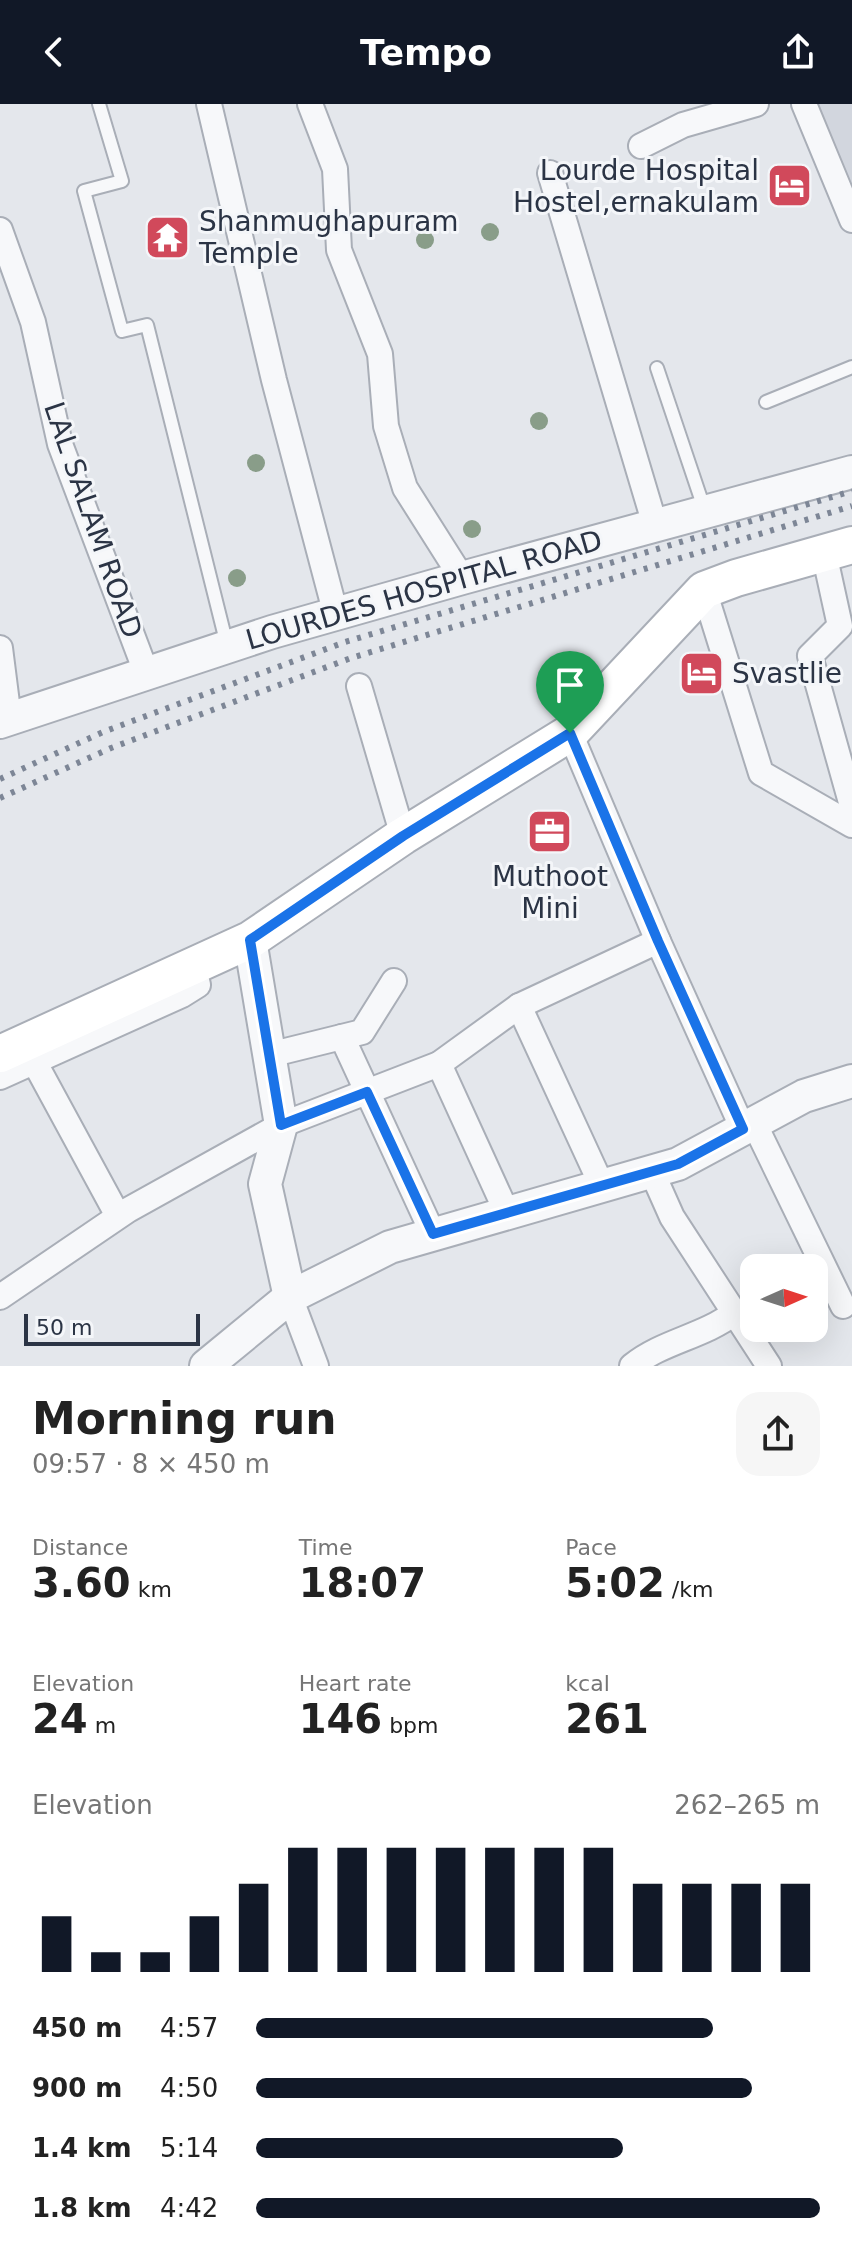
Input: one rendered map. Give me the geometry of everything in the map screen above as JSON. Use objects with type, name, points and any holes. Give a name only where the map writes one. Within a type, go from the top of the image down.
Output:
[{"type":"main road","points":[[0,1054],[250,940],[403,836],[570,733],[704,590],[838,549]]},
{"type":"street","points":[[209,104],[274,380],[336,615]]},
{"type":"street","points":[[310,104],[335,169],[339,250],[380,354],[386,426],[405,488],[462,578]]},
{"type":"street","points":[[641,146],[683,125],[756,104]]},
{"type":"street","points":[[804,104],[852,220]]},
{"type":"street","points":[[550,173],[655,525]]},
{"type":"street","name":"LAL SALAM ROAD","points":[[0,230],[33,322],[60,444],[146,672]]},
{"type":"street","name":"LOURDES HOSPITAL ROAD","points":[[4,721],[228,646],[462,578],[852,472]]},
{"type":"street","points":[[838,549],[840,626],[810,656],[852,806]]},
{"type":"street","points":[[704,590],[761,773],[852,825]]},
{"type":"street","points":[[0,648],[4,721]]},
{"type":"street","points":[[359,686],[403,836]]},
{"type":"street","points":[[570,733],[658,941],[748,1126],[843,1306]]},
{"type":"street","points":[[250,940],[281,1125],[265,1184],[290,1297],[316,1366]]},
{"type":"street","points":[[0,1297],[118,1216],[281,1125],[439,1064],[519,1006],[658,941]]},
{"type":"street","points":[[0,1077],[182,995],[198,985],[188,967]]},
{"type":"street","points":[[269,1055],[362,1032],[394,981]]},
{"type":"street","points":[[519,1006],[602,1186]]},
{"type":"street","points":[[342,1037],[433,1234]]},
{"type":"street","points":[[35,1063],[118,1216]]},
{"type":"street","points":[[439,1064],[507,1213]]},
{"type":"street","points":[[206,1366],[290,1297],[390,1247],[678,1164],[804,1096],[852,1081]]},
{"type":"street","points":[[652,1172],[672,1217],[769,1366]]},
{"type":"street","points":[[632,1366],[658,1349],[692,1338],[734,1313]]},
{"type":"lane","points":[[99,104],[122,181],[84,191],[122,331],[147,325],[228,646]]},
{"type":"lane","points":[[766,402],[852,367]]},
{"type":"lane","points":[[657,368],[705,511]]},
{"type":"shaded area","points":[[815,104],[852,104],[852,193]]},
{"type":"railway","points":[[0,779],[103,732],[345,642],[852,491]]},
{"type":"railway","points":[[0,798],[111,748],[351,658],[852,506]]},
{"type":"place","name":"Lourde Hospital Hostel,ernakulam","points":[[790,186]]},
{"type":"place","name":"Shanmughapuram Temple","points":[[168,237]]},
{"type":"place","name":"Svastlie","points":[[701,673]]},
{"type":"place","name":"Muthoot Mini","points":[[550,831]]},
{"type":"route","points":[[570,733],[658,941],[743,1129],[678,1164],[433,1234],[367,1092],[281,1125],[250,940],[403,836],[570,733]]}]
